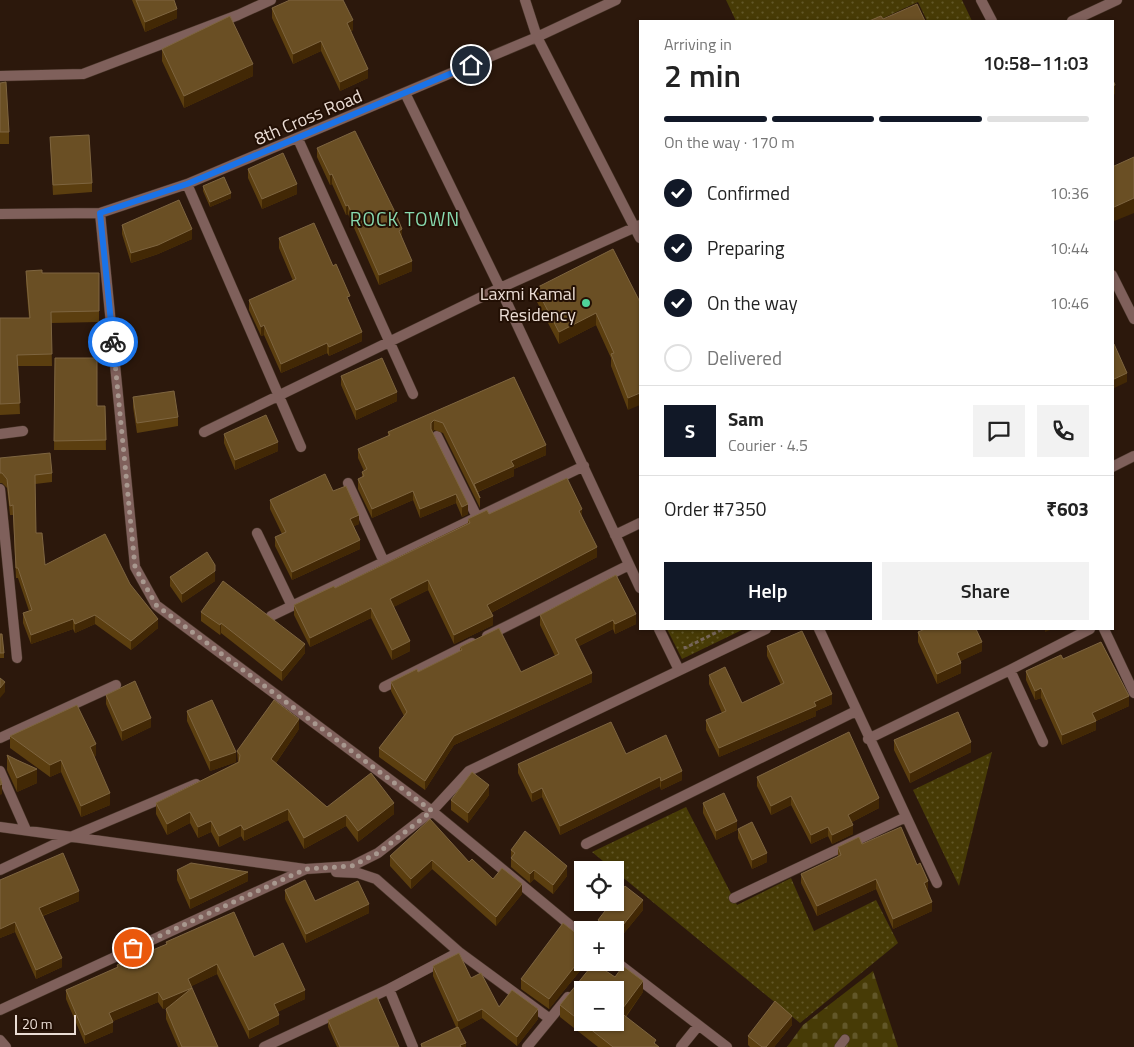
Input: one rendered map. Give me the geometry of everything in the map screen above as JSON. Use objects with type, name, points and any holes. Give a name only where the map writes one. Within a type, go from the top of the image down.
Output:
[{"type":"street","points":[[0,76],[83,74],[238,15],[271,0]]},
{"type":"street","points":[[204,432],[500,288],[637,226],[537,36],[525,0]]},
{"type":"street","name":"8th Cross Road","points":[[0,214],[100,213],[187,184],[298,139],[616,0]]},
{"type":"street","points":[[981,0],[991,20]]},
{"type":"street","points":[[1074,20],[1117,0]]},
{"type":"street","points":[[404,93],[500,288],[639,586]]},
{"type":"street","points":[[298,139],[413,394]]},
{"type":"street","points":[[187,184],[301,447]]},
{"type":"street","points":[[100,213],[135,567],[156,605],[432,811],[574,928]]},
{"type":"street","points":[[1114,279],[1134,319]]},
{"type":"street","points":[[0,434],[23,430]]},
{"type":"street","points":[[437,436],[477,517]]},
{"type":"street","points":[[1114,466],[1134,456]]},
{"type":"street","points":[[270,616],[584,466]]},
{"type":"street","points":[[348,483],[384,562]]},
{"type":"street","points":[[0,488],[4,590],[17,658]]},
{"type":"street","points":[[615,535],[639,523]]},
{"type":"street","points":[[256,533],[292,606]]},
{"type":"street","points":[[384,687],[629,565]]},
{"type":"street","points":[[659,630],[679,670]]},
{"type":"street","points":[[0,1010],[306,869],[352,866],[378,853],[432,811],[469,771],[764,630]]},
{"type":"street","points":[[819,630],[868,739],[937,883]]},
{"type":"street","points":[[868,739],[1088,630]]},
{"type":"street","points":[[1104,630],[1134,693]]},
{"type":"street","points":[[1010,670],[1043,742]]},
{"type":"street","points":[[0,738],[116,685]]},
{"type":"street","points":[[586,844],[856,711]]},
{"type":"street","points":[[0,770],[26,830]]},
{"type":"street","points":[[0,870],[68,838],[208,779]]},
{"type":"street","points":[[734,898],[906,817]]},
{"type":"street","points":[[0,827],[68,838],[358,874],[376,879],[458,952],[550,1019]]},
{"type":"street","points":[[264,1047],[388,989],[458,952]]},
{"type":"street","points":[[624,968],[727,1047]]},
{"type":"street","points":[[388,989],[413,1047]]},
{"type":"street","points":[[527,1047],[572,991]]},
{"type":"street","points":[[680,1047],[698,1026]]},
{"type":"street","points":[[0,1040],[6,1047]]},
{"type":"lane","points":[[839,1047],[845,1039]]},
{"type":"path","points":[[682,641],[686,648],[722,630]]},
{"type":"green space","points":[[726,0],[962,0],[972,20],[927,20],[918,2],[879,20],[736,20]]},
{"type":"green space","points":[[668,630],[742,630],[682,659]]},
{"type":"green space","points":[[992,752],[959,886],[913,790]]},
{"type":"green space","points":[[686,807],[737,905],[791,878],[814,931],[876,900],[898,943],[800,1023],[624,878],[624,861],[603,861],[592,852]]},
{"type":"green space","points":[[873,971],[898,1047],[787,1047],[803,1025]]},
{"type":"building","points":[[136,0],[174,0],[177,9],[145,22]]},
{"type":"building","points":[[290,0],[343,0],[353,20],[347,23],[368,69],[340,82],[321,41],[293,54],[272,8]]},
{"type":"building","points":[[917,4],[925,20],[871,20],[881,16],[883,19]]},
{"type":"building","points":[[230,16],[253,64],[184,96],[162,49]]},
{"type":"building","points":[[6,82],[9,132],[0,132],[0,83]]},
{"type":"building","points":[[355,131],[394,210],[402,229],[399,231],[412,261],[379,275],[348,205],[346,206],[332,174],[330,175],[317,148]]},
{"type":"building","points":[[89,135],[92,183],[53,185],[50,137]]},
{"type":"building","points":[[283,153],[297,184],[262,199],[248,169]]},
{"type":"building","points":[[1134,157],[1134,198],[1114,207],[1114,166]]},
{"type":"building","points":[[224,177],[231,193],[210,202],[203,186]]},
{"type":"building","points":[[179,200],[192,229],[158,245],[131,253],[122,225]]},
{"type":"building","points":[[314,223],[333,266],[336,264],[350,296],[347,297],[362,332],[329,347],[327,343],[281,364],[264,325],[261,327],[249,300],[296,279],[279,238]]},
{"type":"building","points":[[613,249],[639,300],[639,393],[628,398],[611,354],[614,353],[596,313],[559,332],[536,288]]},
{"type":"building","points":[[42,270],[42,273],[99,273],[99,311],[51,312],[52,354],[17,355],[20,403],[0,404],[0,318],[30,318],[26,271]]},
{"type":"building","points":[[1114,344],[1127,373],[1114,379]]},
{"type":"building","points":[[55,358],[97,358],[97,406],[105,406],[106,440],[54,441]]},
{"type":"building","points":[[382,358],[397,392],[356,410],[341,376]]},
{"type":"building","points":[[514,377],[546,445],[511,461],[514,466],[474,484],[480,498],[443,423],[434,420],[431,423],[431,429],[468,504],[462,507],[456,494],[420,509],[413,491],[372,509],[358,479],[364,476],[362,472],[367,469],[358,449],[390,435],[388,432]]},
{"type":"building","points":[[174,391],[178,417],[137,423],[133,397]]},
{"type":"building","points":[[266,415],[278,442],[235,460],[224,434]]},
{"type":"building","points":[[50,453],[52,473],[35,475],[36,533],[42,533],[45,565],[105,534],[130,584],[158,619],[131,641],[95,615],[75,624],[73,619],[31,635],[23,613],[32,610],[18,568],[16,568],[13,505],[10,506],[7,479],[0,473],[0,458]]},
{"type":"building","points":[[325,474],[333,491],[346,486],[359,515],[350,519],[360,540],[292,572],[275,537],[286,532],[270,500]]},
{"type":"building","points":[[567,478],[582,509],[579,511],[597,547],[487,605],[493,616],[454,635],[428,580],[390,599],[410,641],[392,650],[371,608],[310,638],[294,605],[334,586],[335,588],[470,523],[468,519],[487,510],[489,514]]},
{"type":"building","points":[[207,552],[215,565],[215,571],[182,594],[170,577]]},
{"type":"building","points":[[616,575],[636,614],[615,624],[613,620],[575,639],[592,673],[454,736],[425,781],[379,748],[407,712],[391,682],[417,669],[418,672],[462,650],[460,647],[499,628],[521,672],[559,654],[540,615]]},
{"type":"building","points":[[223,581],[305,644],[282,671],[221,623],[220,625],[201,612]]},
{"type":"building","points":[[923,630],[976,630],[982,642],[957,653],[961,663],[937,674],[918,632]]},
{"type":"building","points":[[802,631],[832,694],[814,702],[816,706],[719,748],[706,720],[726,711],[709,675],[725,667],[742,703],[784,683],[767,646]]},
{"type":"building","points":[[0,634],[2,634],[4,653],[0,653]]},
{"type":"building","points":[[1101,642],[1129,696],[1092,713],[1096,721],[1062,735],[1041,688],[1035,691],[1026,671],[1061,655],[1063,659]]},
{"type":"building","points":[[0,678],[5,682],[0,688]]},
{"type":"building","points":[[135,681],[151,718],[122,731],[106,695]]},
{"type":"building","points":[[212,700],[236,752],[210,761],[187,711]]},
{"type":"building","points":[[274,700],[299,719],[271,759],[327,807],[371,773],[394,803],[358,831],[346,815],[304,838],[288,809],[244,830],[241,825],[219,836],[211,821],[198,827],[190,812],[167,824],[156,803],[239,762],[240,755],[237,751]]},
{"type":"building","points":[[77,705],[96,744],[90,747],[110,793],[81,806],[61,760],[50,765],[10,736]]},
{"type":"building","points":[[958,712],[971,742],[910,773],[894,740]]},
{"type":"building","points":[[611,722],[626,754],[666,735],[682,771],[661,781],[660,777],[560,826],[542,788],[532,793],[518,764]]},
{"type":"building","points":[[849,732],[879,798],[848,815],[853,825],[832,835],[828,827],[811,835],[791,796],[771,806],[757,777]]},
{"type":"building","points":[[7,755],[17,760],[37,769],[17,778]]},
{"type":"building","points":[[472,772],[489,785],[468,813],[451,800]]},
{"type":"building","points":[[724,793],[737,821],[716,831],[703,803]]},
{"type":"building","points":[[430,819],[469,862],[472,859],[493,879],[502,868],[522,884],[496,917],[432,860],[411,879],[390,856]]},
{"type":"building","points":[[752,822],[767,853],[752,860],[738,829]]},
{"type":"building","points":[[901,827],[917,865],[920,863],[928,881],[924,883],[932,902],[893,919],[876,879],[817,906],[801,874],[841,855],[838,847],[859,837],[862,844]]},
{"type":"building","points":[[525,831],[567,866],[553,885],[534,870],[530,874],[511,858],[515,853],[511,850]]},
{"type":"building","points":[[63,853],[79,891],[39,908],[62,958],[36,970],[15,922],[0,929],[0,880]]},
{"type":"building","points":[[191,863],[248,872],[190,899],[177,870]]},
{"type":"building","points":[[305,880],[315,901],[358,881],[369,904],[306,934],[285,890]]},
{"type":"building","points":[[625,886],[643,900],[624,924],[624,921],[599,921],[598,920],[605,911],[624,911]]},
{"type":"building","points":[[234,912],[254,957],[283,943],[305,990],[274,1004],[279,1015],[249,1030],[217,964],[188,979],[192,988],[163,1000],[158,992],[109,1013],[113,1022],[85,1035],[66,990]]},
{"type":"building","points":[[563,923],[574,932],[574,967],[549,999],[521,979]]},
{"type":"building","points":[[459,953],[471,978],[481,973],[499,1007],[512,990],[538,1009],[517,1037],[482,1009],[458,1021],[433,966]]},
{"type":"building","points":[[624,967],[643,981],[624,1007],[624,981],[579,981],[588,971],[606,971],[615,977],[619,971],[624,971]]},
{"type":"building","points":[[192,988],[218,1047],[182,1047],[166,1009]]},
{"type":"building","points":[[574,988],[574,1016],[560,1005]]},
{"type":"building","points":[[377,997],[399,1047],[340,1047],[328,1020]]},
{"type":"building","points":[[775,1001],[792,1016],[766,1047],[762,1047],[748,1036]]},
{"type":"building","points":[[624,1015],[656,1040],[654,1043],[659,1047],[613,1047],[593,1031],[624,1031]]},
{"type":"building","points":[[458,1027],[466,1043],[460,1045],[461,1047],[422,1047],[421,1044]]},
{"type":"way so far","points":[[113,342],[135,567],[156,605],[432,811],[378,853],[352,866],[306,869],[133,948]]},
{"type":"place","name":"Laxmi Kamal Residency","points":[[586,303]]},
{"type":"district","name":"ROCK TOWN","points":[[405,218]]},
{"type":"route","points":[[113,342],[100,213],[187,184],[471,65]]}]
